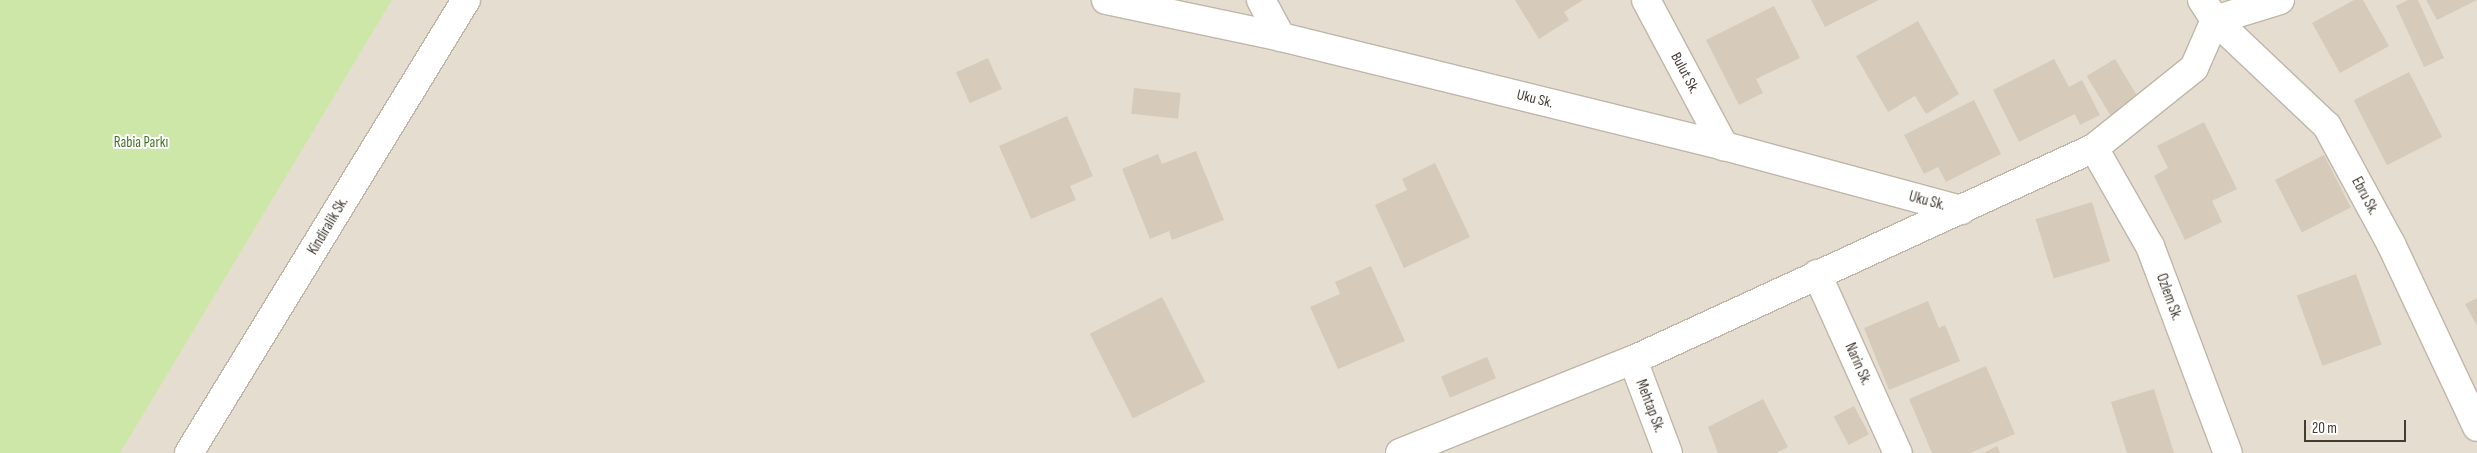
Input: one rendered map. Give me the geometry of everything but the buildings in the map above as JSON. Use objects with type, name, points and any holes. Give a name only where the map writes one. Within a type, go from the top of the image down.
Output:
[{"type":"street","name":"Kindiralik Sk.","points":[[189,453],[466,0]]},
{"type":"street","name":"Uku Sk.","points":[[1106,0],[1281,37],[1724,146],[1962,210]]},
{"type":"street","points":[[1260,0],[1281,37]]},
{"type":"street","name":"Bulut Sk.","points":[[1646,0],[1724,146]]},
{"type":"street","points":[[1400,453],[1633,360],[2094,148],[2194,68],[2209,10],[2280,0]]},
{"type":"street","name":"Ebru Sk.","points":[[2209,10],[2327,126],[2391,244],[2477,428]]},
{"type":"street","name":"Ozlem Sk.","points":[[2094,148],[2150,246],[2228,453]]},
{"type":"street","name":"Narin Sk.","points":[[1817,274],[1898,453]]},
{"type":"street","name":"Mehtap Sk.","points":[[1633,360],[1668,453]]},
{"type":"shaded area","points":[[0,0],[2477,0],[2477,453],[0,453]]},
{"type":"green space","name":"Rabia Parkı","points":[[0,0],[392,0],[120,453],[0,453]]}]
